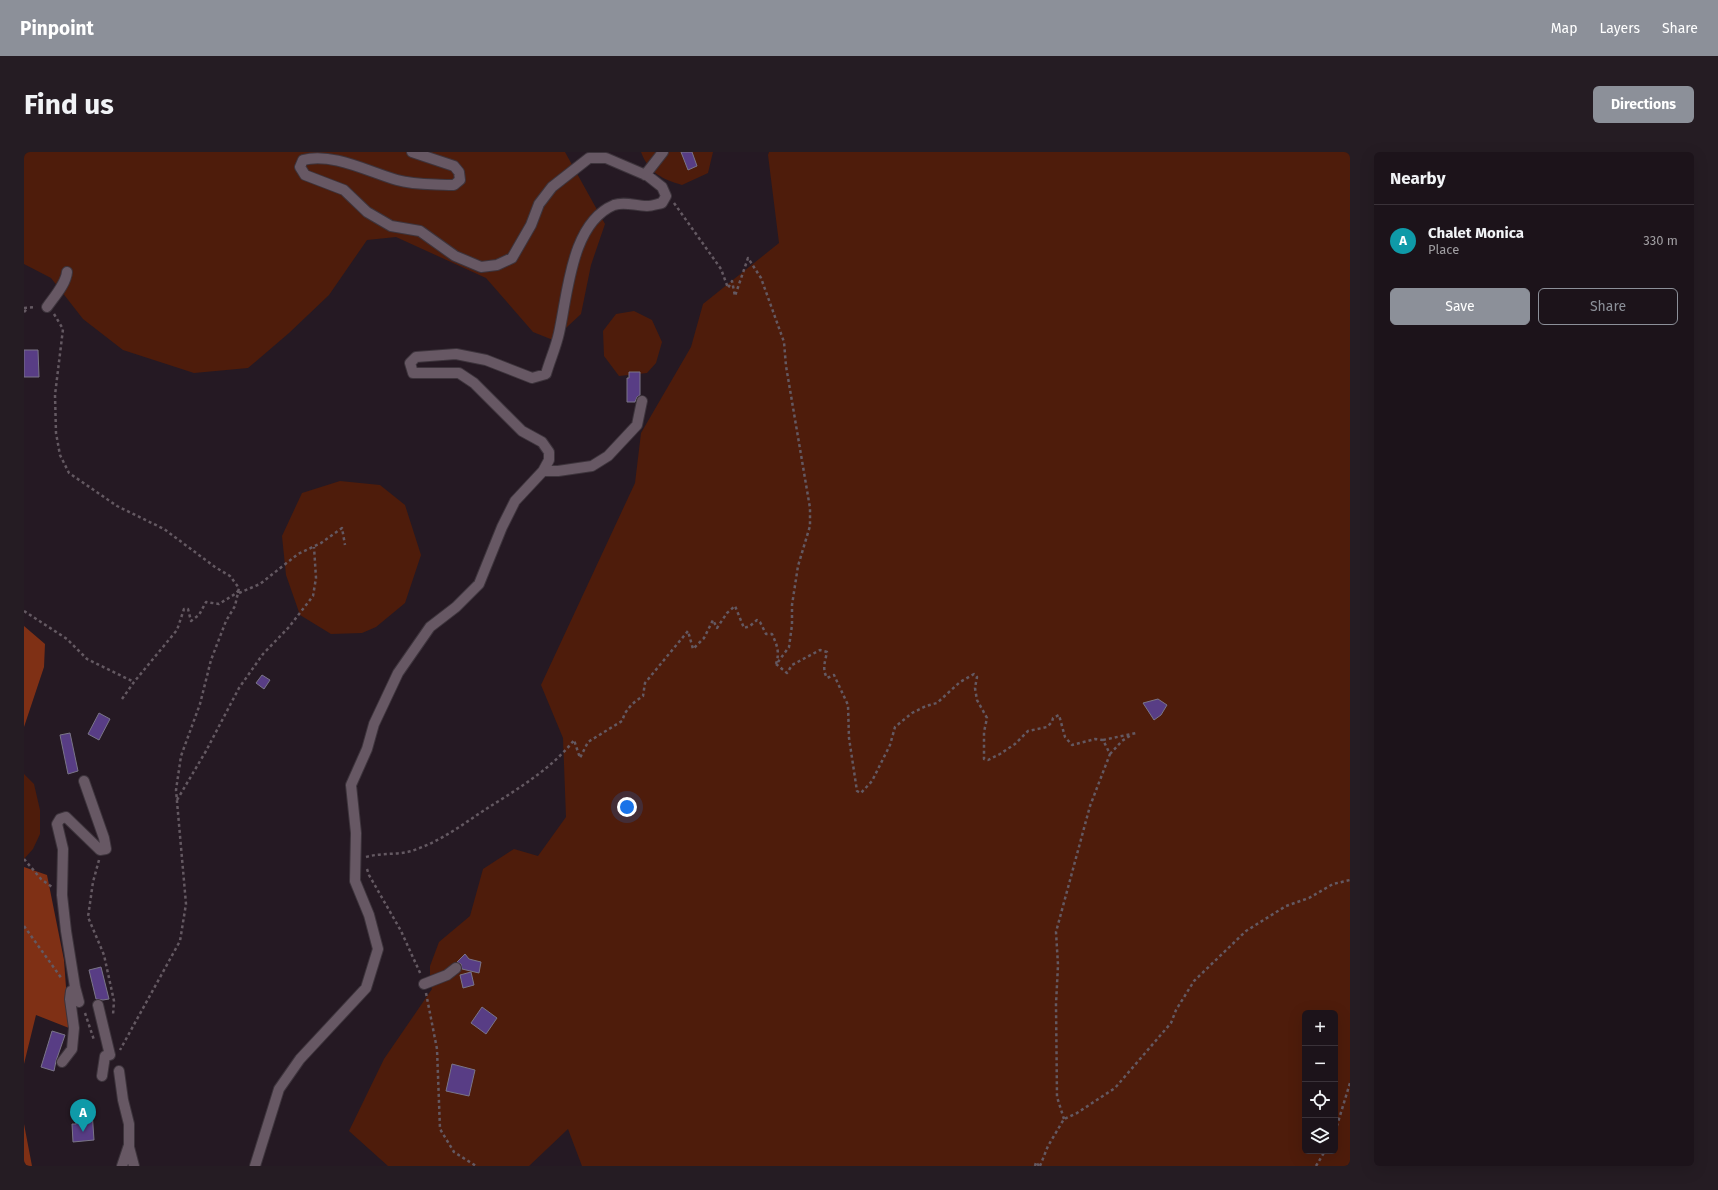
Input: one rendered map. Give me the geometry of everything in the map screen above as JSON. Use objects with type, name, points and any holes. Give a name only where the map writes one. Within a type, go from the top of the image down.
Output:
[{"type":"street","points":[[255,1166],[279,1089],[300,1059],[366,988],[378,949],[369,915],[356,881],[356,833],[351,785],[367,749],[374,724],[398,673],[430,627],[456,607],[479,584],[502,527],[515,501],[543,471],[549,460],[549,452],[542,442],[522,431],[474,384],[459,373],[413,373],[410,363],[416,357],[456,354],[486,360],[532,378],[546,374],[559,335],[574,260],[585,232],[597,216],[612,206],[622,202],[648,206],[662,202],[666,196],[662,187],[645,175],[606,158],[589,158],[552,188],[539,204],[531,226],[512,258],[497,265],[481,267],[455,256],[420,231],[391,226],[367,212],[344,190],[305,175],[300,167],[303,160],[313,157],[357,165],[396,180],[414,184],[454,185],[460,180],[460,172],[454,166],[412,152]]},
{"type":"street","points":[[645,175],[663,152]]},
{"type":"street","points":[[47,307],[67,280],[67,272]]},
{"type":"street","points":[[543,471],[558,471],[592,466],[608,456],[637,425],[642,401]]},
{"type":"street","points":[[79,1002],[75,988],[62,895],[62,849],[57,824],[60,819],[66,817],[100,850],[106,849],[104,838],[84,781]]},
{"type":"street","points":[[424,984],[447,975],[456,968]]},
{"type":"street","points":[[62,1062],[72,1050],[74,1028],[70,999],[71,991]]},
{"type":"street","points":[[98,1005],[111,1055],[102,1076]]},
{"type":"street","points":[[118,1071],[129,1124],[129,1143],[134,1166]]},
{"type":"street","points":[[122,1166],[129,1143]]},
{"type":"path","points":[[674,202],[721,269],[728,288],[732,281],[735,296],[748,258],[761,278],[784,342],[786,366],[810,508],[810,526],[798,566],[792,604],[792,625],[789,647],[776,664]]},
{"type":"path","points":[[24,312],[29,308]]},
{"type":"path","points":[[56,316],[63,328],[55,395],[56,434],[60,455],[69,473],[117,506],[164,529],[215,567],[230,576],[239,588],[235,606],[226,621],[211,660],[200,704],[181,756],[176,790],[186,904],[180,941],[111,1055],[95,1045],[83,1008],[79,1002]]},
{"type":"path","points":[[238,593],[260,584],[298,554],[321,543],[342,528],[344,544]]},
{"type":"path","points":[[177,800],[206,751],[239,688],[263,654],[290,627],[313,596],[316,578],[314,546]]},
{"type":"path","points":[[122,699],[134,682],[177,630],[184,609],[188,609],[191,621],[199,615],[206,602],[219,604],[235,594],[239,588]]},
{"type":"path","points":[[476,1166],[454,1152],[440,1129],[437,1048],[424,984],[401,931],[369,875],[364,857],[376,854],[399,853],[416,850],[452,833],[543,769],[566,750],[574,740],[580,758],[588,742],[622,721],[625,713],[632,704],[643,696],[645,683],[688,631],[693,649],[704,638],[713,620],[717,628],[727,613],[735,606],[744,628],[750,626],[757,620],[760,622],[766,634],[772,634],[779,649],[779,657],[776,664]]},
{"type":"path","points":[[24,611],[67,639],[86,659],[134,682]]},
{"type":"path","points":[[776,664],[787,673],[792,665],[814,652],[820,650],[827,652],[824,668],[825,675],[828,678],[834,675],[848,705],[849,738],[857,791],[861,793],[872,781],[890,745],[895,727],[912,713],[926,706],[937,704],[960,682],[974,674],[977,678],[975,688],[977,700],[987,718],[984,732],[984,759],[988,760],[1000,754],[1015,744],[1028,731],[1047,727],[1052,722],[1052,718],[1059,715],[1065,737],[1072,745],[1095,739],[1102,740],[1131,735]]},
{"type":"path","points":[[1064,1119],[1057,1097],[1056,1004],[1058,965],[1056,932],[1090,806],[1110,754],[1122,741],[1136,733]]},
{"type":"path","points":[[1102,740],[1110,754]]},
{"type":"path","points":[[24,859],[41,879],[62,895]]},
{"type":"path","points":[[96,869],[88,917],[104,954],[114,1001]]},
{"type":"path","points":[[1035,1166],[1036,1162],[1039,1166],[1048,1146],[1064,1119],[1077,1113],[1114,1088],[1170,1023],[1176,1010],[1194,981],[1246,931],[1286,906],[1309,898],[1332,884],[1350,880]]},
{"type":"path","points":[[24,926],[71,991]]},
{"type":"path","points":[[1338,1122],[1350,1083]]},
{"type":"path","points":[[1316,1166],[1323,1154]]},
{"type":"shaded area","points":[[24,152],[565,152],[605,224],[591,265],[581,314],[553,340],[533,332],[486,278],[396,237],[367,240],[329,295],[289,333],[248,368],[194,373],[123,350],[83,319],[51,278],[24,264]]},
{"type":"shaded area","points":[[641,152],[713,152],[708,173],[682,185],[662,177],[652,170]]},
{"type":"shaded area","points":[[769,152],[1350,152],[1350,1166],[582,1166],[568,1129],[529,1166],[388,1166],[349,1131],[384,1059],[432,989],[430,982],[430,966],[439,942],[470,916],[483,869],[514,849],[538,856],[566,817],[563,738],[541,685],[635,483],[641,433],[691,347],[703,304],[779,243],[768,155]]},
{"type":"shaded area","points":[[634,311],[652,320],[662,342],[656,363],[647,373],[619,376],[604,356],[603,331],[616,314]]},
{"type":"shaded area","points":[[340,481],[380,485],[405,505],[421,555],[405,603],[376,627],[362,633],[331,634],[300,615],[286,575],[282,536],[302,493]]},
{"type":"shaded area","points":[[24,626],[45,644],[44,667],[24,727]]},
{"type":"shaded area","points":[[24,774],[34,784],[40,810],[40,834],[33,849],[24,859]]},
{"type":"shaded area","points":[[24,867],[47,875],[64,960],[69,1028],[36,1015],[24,1064]]},
{"type":"shaded area","points":[[24,1124],[32,1166],[24,1166]]},
{"type":"building","points":[[681,152],[692,152],[697,166],[688,170]]},
{"type":"building","points":[[24,350],[38,350],[39,377],[24,377]]},
{"type":"building","points":[[629,372],[640,372],[640,395],[637,397],[635,402],[627,402],[627,378],[629,378]]},
{"type":"building","points":[[262,675],[270,680],[264,689],[256,683]]},
{"type":"building","points":[[1158,699],[1167,705],[1161,715],[1154,720],[1143,703]]},
{"type":"building","points":[[99,713],[110,719],[99,740],[88,734]]},
{"type":"building","points":[[70,733],[78,771],[68,774],[60,735]]},
{"type":"building","points":[[465,954],[469,959],[481,962],[479,973],[462,969],[461,964],[457,962]]},
{"type":"building","points":[[101,967],[109,999],[103,1000],[96,999],[89,970]]},
{"type":"building","points":[[471,972],[474,985],[463,988],[460,975]]},
{"type":"building","points":[[482,1007],[497,1018],[486,1034],[471,1023]]},
{"type":"building","points":[[52,1031],[65,1035],[54,1071],[41,1067]]},
{"type":"building","points":[[452,1064],[475,1070],[469,1096],[446,1091]]},
{"type":"building","points":[[92,1111],[94,1140],[73,1142],[72,1124],[76,1124],[76,1112]]},
{"type":"place","name":"Chalet Monica","points":[[83,1132]]}]
